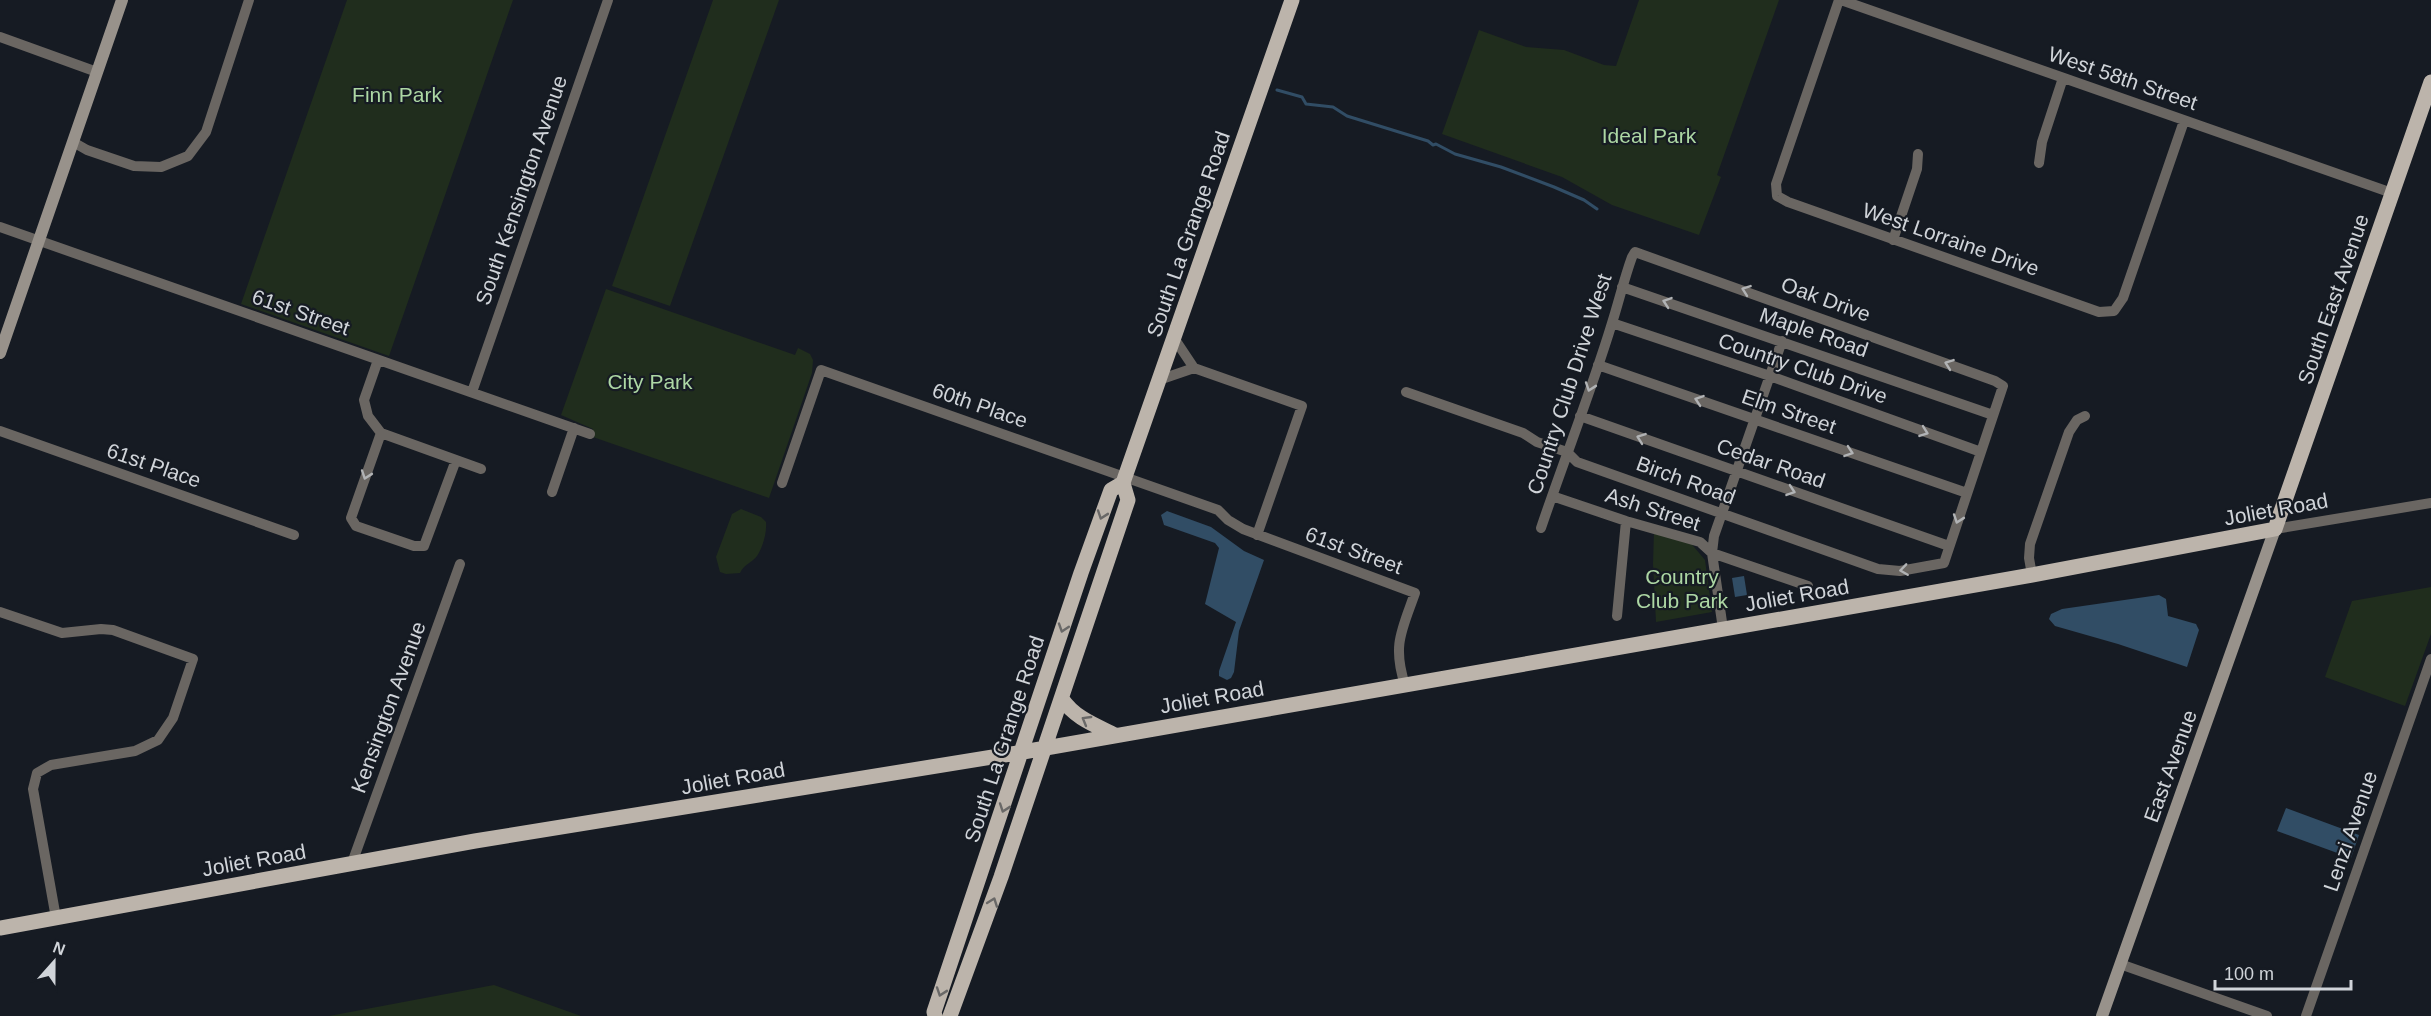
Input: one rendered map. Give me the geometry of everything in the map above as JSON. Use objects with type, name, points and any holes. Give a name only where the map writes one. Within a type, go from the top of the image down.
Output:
[{"type":"main road","name":"South La Grange Road","points":[[950,1016],[1001,878],[1128,500],[1124,480],[1292,0]]},
{"type":"main road","name":"South East Avenue","points":[[2275,529],[2431,82]]},
{"type":"main road","name":"South La Grange Road","points":[[935,1016],[934,1012],[1110,490],[1124,480]]},
{"type":"main road","name":"Joliet Road","points":[[0,928],[474,841],[1023,752],[2032,575],[2275,529]]},
{"type":"main road","points":[[1062,699],[1068,708],[1084,720],[1115,735]]},
{"type":"street","points":[[0,353],[122,0]]},
{"type":"street","points":[[73,142],[87,150],[134,166],[161,167],[188,156],[206,132],[249,0]]},
{"type":"street","name":"South Kensington Avenue","points":[[471,392],[608,0]]},
{"type":"street","name":"West 58th Street","points":[[1840,0],[2392,193]]},
{"type":"street","name":"West Lorraine Drive","points":[[1840,0],[1776,184],[1777,196],[1893,240],[2099,312],[2114,311],[2123,298],[2184,121]]},
{"type":"street","points":[[1874,11],[1877,0]]},
{"type":"street","points":[[0,37],[97,72]]},
{"type":"street","points":[[2039,164],[2042,142],[2063,78]]},
{"type":"street","points":[[1893,240],[1917,169],[1918,154]]},
{"type":"street","name":"61st Street","points":[[0,227],[590,434]]},
{"type":"street","name":"Country Club Drive West","points":[[1541,528],[1635,252]]},
{"type":"street","name":"Oak Drive","points":[[1635,252],[1995,381],[2003,386],[1993,415]]},
{"type":"street","name":"Maple Road","points":[[1622,286],[1993,415]]},
{"type":"street","name":"Country Club Drive","points":[[1612,323],[1770,376],[1981,452]]},
{"type":"street","points":[[1174,338],[1194,368],[1302,406],[1257,534]]},
{"type":"street","points":[[1723,629],[1712,553],[1713,536],[1782,341]]},
{"type":"street","points":[[378,360],[363,400],[368,416],[381,433],[481,469]]},
{"type":"street","name":"Elm Street","points":[[1598,365],[1967,493]]},
{"type":"street","points":[[1159,380],[1194,368]]},
{"type":"street","name":"60th Place","points":[[782,483],[821,370],[1124,480]]},
{"type":"street","name":"Birch Road","points":[[1406,392],[1523,433],[1537,442],[1568,452],[1577,462],[1889,571],[1944,563],[1949,546]]},
{"type":"street","points":[[1949,546],[1993,415]]},
{"type":"street","name":"Cedar Road","points":[[1580,416],[1949,546]]},
{"type":"street","points":[[2032,575],[2029,558],[2030,544],[2069,432],[2077,420],[2085,416]]},
{"type":"street","points":[[552,492],[574,428]]},
{"type":"street","name":"61st Place","points":[[0,431],[294,535]]},
{"type":"street","points":[[381,433],[351,518],[356,526],[414,546],[424,546],[456,460]]},
{"type":"street","name":"61st Street","points":[[1124,480],[1218,510],[1228,520],[1257,534],[1415,593],[1397,644],[1398,665],[1405,685]]},
{"type":"street","name":"Ash Street","points":[[1552,496],[1626,521],[1700,542],[1712,553],[1808,586]]},
{"type":"street","name":"Joliet Road","points":[[2275,529],[2431,503]]},
{"type":"street","points":[[1617,616],[1626,521]]},
{"type":"street","name":"East Avenue","points":[[2102,1016],[2275,529]]},
{"type":"street","name":"Kensington Avenue","points":[[352,863],[460,564]]},
{"type":"street","points":[[0,612],[62,633],[101,628],[113,630],[193,659],[173,718],[158,740],[135,751],[51,765],[37,773],[33,789],[56,918]]},
{"type":"street","name":"Lenzi Avenue","points":[[2306,1016],[2431,659]]},
{"type":"street","points":[[2120,964],[2267,1016]]},
{"type":"green space","name":"Finn Park","points":[[347,0],[513,0],[389,356],[241,304]]},
{"type":"green space","points":[[713,0],[779,0],[670,306],[612,286]]},
{"type":"green space","name":"Ideal Park","points":[[1639,0],[1779,0],[1717,175],[1721,177],[1699,235],[1612,205],[1562,177],[1442,134],[1479,30],[1526,47],[1564,50],[1604,65],[1616,66]]},
{"type":"green space","name":"City Park","points":[[606,289],[795,355],[798,348],[810,354],[813,360],[812,373],[769,498],[590,436],[593,429],[561,415]]},
{"type":"green space","points":[[741,509],[761,517],[766,522],[764,539],[757,556],[740,573],[726,574],[720,572],[716,557],[732,514]]},
{"type":"green space","name":"Country Club Park","points":[[1654,531],[1689,541],[1705,560],[1712,612],[1656,622]]},
{"type":"green space","points":[[2431,587],[2431,634],[2405,706],[2325,677],[2352,601]]},
{"type":"green space","points":[[494,985],[581,1016],[329,1016]]},
{"type":"water","points":[[1167,511],[1211,527],[1244,551],[1264,560],[1239,631],[1234,672],[1227,680],[1219,676],[1219,671],[1236,622],[1205,604],[1219,548],[1215,543],[1164,525],[1161,515]]},
{"type":"water","points":[[1744,576],[1747,595],[1735,597],[1732,578]]},
{"type":"water","points":[[2159,595],[2166,599],[2168,616],[2196,624],[2199,630],[2187,667],[2055,626],[2049,619],[2051,614],[2062,609]]},
{"type":"water","points":[[2286,808],[2359,835],[2351,858],[2277,831]]},
{"type":"waterway","points":[[1277,90],[1302,97],[1306,104],[1333,107],[1347,116],[1428,141],[1455,154],[1501,167],[1584,200],[1597,209]]}]
